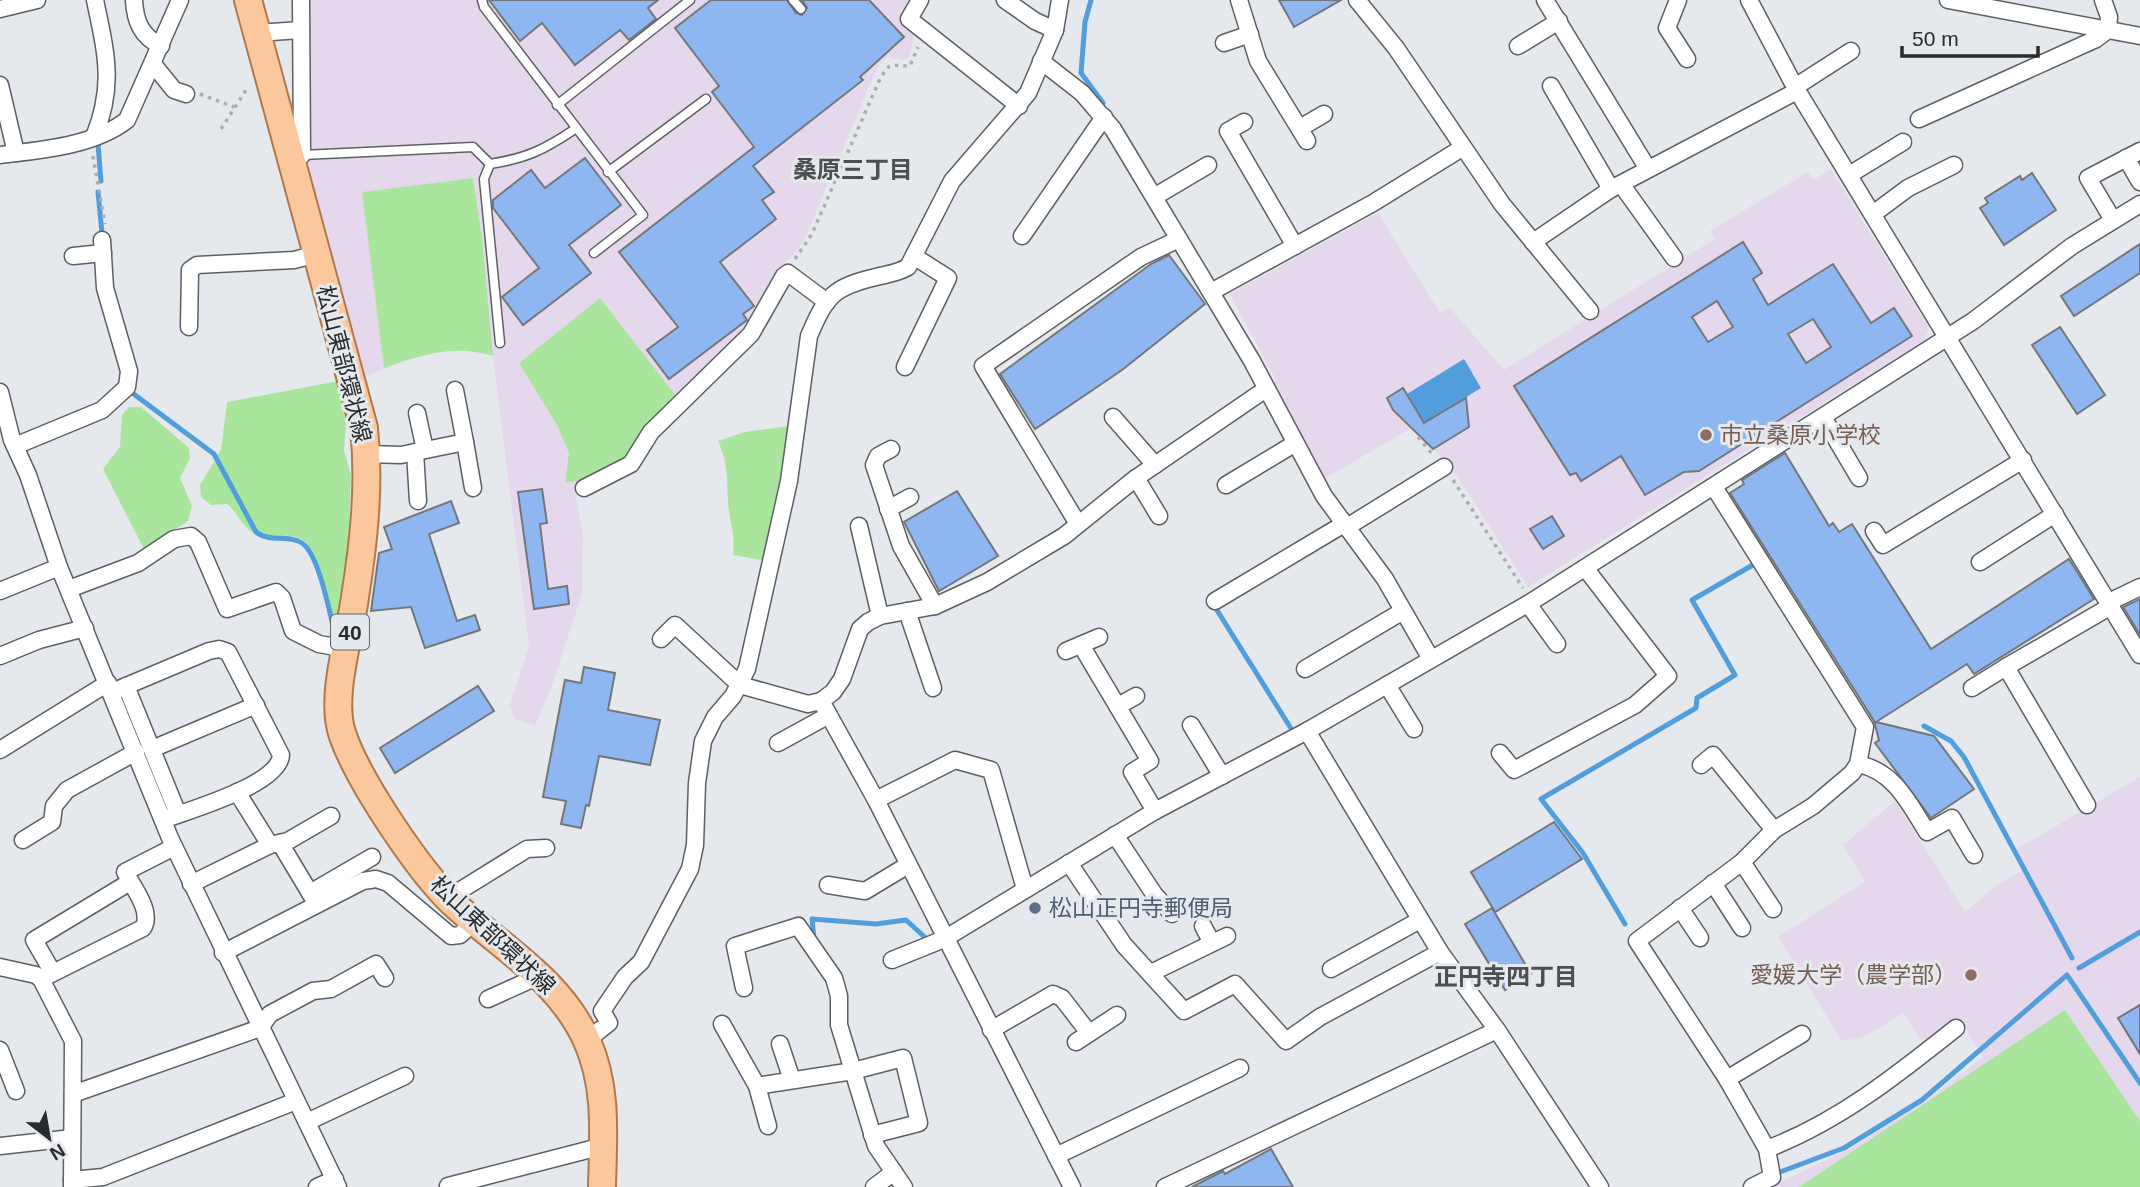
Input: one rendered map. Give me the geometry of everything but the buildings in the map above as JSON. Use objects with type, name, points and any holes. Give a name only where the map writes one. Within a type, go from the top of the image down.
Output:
[{"type":"main road","name":"松山東部環状線","points":[[248,0],[266,70],[296,155],[317,254],[364,428],[368,485],[338,703],[341,730],[349,752],[416,859],[448,898],[541,975],[560,996],[587,1040],[604,1095],[602,1187]]},
{"type":"street","points":[[0,9],[37,0]]},
{"type":"street","points":[[94,137],[104,112],[108,68],[95,0]]},
{"type":"street","points":[[134,0],[134,16],[141,29],[148,40],[160,46]]},
{"type":"street","points":[[0,85],[8,154],[94,137],[117,128],[127,120],[180,0]]},
{"type":"street","points":[[296,155],[301,0]]},
{"type":"street","points":[[920,0],[909,19],[1019,106]]},
{"type":"street","points":[[1005,0],[1035,22],[1055,30]]},
{"type":"street","points":[[587,1040],[609,1023],[602,1011],[625,976],[641,962],[690,869],[695,845],[697,783],[704,741],[715,717],[740,685],[765,594],[789,481],[808,336],[827,302],[843,286],[899,272],[915,257],[952,181],[1028,93],[1055,30],[1060,0]]},
{"type":"street","points":[[1239,0],[1258,61],[1303,135],[1324,114]]},
{"type":"street","points":[[1357,0],[1396,48],[1462,148],[1533,242],[1590,311]]},
{"type":"street","points":[[1545,0],[1648,169]]},
{"type":"street","points":[[1678,0],[1667,28],[1687,59]]},
{"type":"street","points":[[1749,0],[1796,89],[2140,655]]},
{"type":"street","points":[[1948,0],[2140,36]]},
{"type":"street","points":[[2103,0],[2109,17],[2108,30]]},
{"type":"street","points":[[1518,46],[1559,21]]},
{"type":"street","points":[[256,33],[301,30]]},
{"type":"street","points":[[1919,119],[2083,46],[2108,30]]},
{"type":"street","points":[[1224,43],[1250,34]]},
{"type":"street","points":[[1533,242],[1616,187],[1796,89],[1851,51]]},
{"type":"street","points":[[1041,61],[1082,93],[1104,117],[1210,292],[1324,496],[1385,579],[1431,659]]},
{"type":"street","points":[[153,64],[174,90],[186,94]]},
{"type":"street","points":[[1550,86],[1616,187],[1674,258]]},
{"type":"street","points":[[1022,236],[1104,117]]},
{"type":"street","points":[[1244,122],[1228,131],[1295,246]]},
{"type":"street","points":[[1849,174],[1903,142]]},
{"type":"street","points":[[1210,292],[1295,246],[1462,148]]},
{"type":"street","points":[[2113,220],[2088,178],[2133,154],[2140,182]]},
{"type":"street","points":[[1154,197],[1208,165]]},
{"type":"street","points":[[1873,214],[1908,188],[1954,165]]},
{"type":"street","points":[[892,960],[944,939],[1155,811],[1307,731],[1530,603],[1948,336],[2072,246],[2140,204]]},
{"type":"street","points":[[1078,524],[983,366],[1141,257],[1179,239]]},
{"type":"street","points":[[9,443],[102,410],[127,387],[129,371],[110,314],[102,246],[73,256]]},
{"type":"street","points":[[188,327],[188,280],[190,270],[197,265],[294,260],[317,254]]},
{"type":"street","points":[[905,367],[948,278],[915,257]]},
{"type":"street","points":[[584,488],[631,464],[651,432],[751,334],[788,273],[827,302]]},
{"type":"street","points":[[778,743],[825,708],[842,679],[860,629],[880,616],[935,606],[987,582],[1064,536],[1136,478],[1266,389]]},
{"type":"street","points":[[456,390],[472,488]]},
{"type":"street","points":[[0,392],[9,443],[85,628],[115,687],[171,817],[174,847],[223,953],[337,1183],[317,1187]]},
{"type":"street","points":[[416,413],[420,451],[418,501]]},
{"type":"street","points":[[1113,417],[1155,465]]},
{"type":"street","points":[[1823,417],[1858,478]]},
{"type":"street","points":[[367,454],[420,451],[465,442]]},
{"type":"street","points":[[1226,485],[1294,444]]},
{"type":"street","points":[[891,450],[878,456],[874,465],[912,568],[935,606]]},
{"type":"street","points":[[1874,531],[1883,545],[2023,460]]},
{"type":"street","points":[[1214,601],[1444,467]]},
{"type":"street","points":[[1136,478],[1159,516]]},
{"type":"street","points":[[1714,487],[1866,727],[1858,764],[1852,774],[1813,806],[1774,830],[1742,862],[1637,941],[1727,1079],[1767,1149],[1772,1177],[1752,1187]]},
{"type":"street","points":[[888,509],[910,497]]},
{"type":"street","points":[[1980,562],[2055,513]]},
{"type":"street","points":[[859,526],[880,616]]},
{"type":"street","points":[[69,589],[138,563],[174,539],[191,536],[198,542],[227,609],[276,592],[282,598],[293,631],[319,644],[347,649]]},
{"type":"street","points":[[0,591],[60,567]]},
{"type":"street","points":[[1500,753],[1514,770],[1635,705],[1668,676],[1586,569]]},
{"type":"street","points":[[1972,688],[2140,587]]},
{"type":"street","points":[[1530,603],[1557,644]]},
{"type":"street","points":[[907,611],[933,688]]},
{"type":"street","points":[[1305,669],[1403,611]]},
{"type":"street","points":[[661,639],[675,625],[740,685],[825,708],[876,800],[944,939],[1072,1187]]},
{"type":"street","points":[[0,656],[39,640],[85,628]]},
{"type":"street","points":[[1099,637],[1074,648],[1118,706],[1150,761],[1132,772],[1155,811]]},
{"type":"street","points":[[0,750],[115,687],[219,649],[228,652],[281,755],[281,764],[273,772],[237,792],[171,817]]},
{"type":"street","points":[[2006,667],[2087,805]]},
{"type":"street","points":[[1387,685],[1414,729]]},
{"type":"street","points":[[1118,706],[1136,696]]},
{"type":"street","points":[[23,840],[52,822],[54,806],[66,790],[144,751],[256,705]]},
{"type":"street","points":[[1191,726],[1222,776]]},
{"type":"street","points":[[1307,731],[1440,952],[1497,1030],[1600,1187]]},
{"type":"street","points":[[1701,765],[1713,755],[1774,830]]},
{"type":"street","points":[[876,800],[955,760],[991,770],[1026,890]]},
{"type":"street","points":[[1858,764],[1867,766],[1895,783],[1927,832],[1952,818],[1974,855]]},
{"type":"street","points":[[237,792],[313,899]]},
{"type":"street","points":[[191,884],[331,817]]},
{"type":"street","points":[[1115,835],[1154,894],[1172,914]]},
{"type":"street","points":[[0,967],[47,976],[143,928],[147,922],[146,911],[125,872],[174,847]]},
{"type":"street","points":[[448,898],[527,849],[546,849]]},
{"type":"street","points":[[223,953],[313,899],[372,857]]},
{"type":"street","points":[[1742,862],[1773,909]]},
{"type":"street","points":[[1069,863],[1124,945],[1184,1011],[1235,984],[1286,1041],[1320,1017],[1440,952]]},
{"type":"street","points":[[828,885],[865,891],[908,864]]},
{"type":"street","points":[[313,899],[376,879],[397,890],[451,936],[460,935],[474,922]]},
{"type":"street","points":[[130,882],[34,940],[73,1041],[72,1183],[103,1177],[296,1101]]},
{"type":"street","points":[[1713,883],[1742,928]]},
{"type":"street","points":[[1680,908],[1700,938]]},
{"type":"street","points":[[1331,970],[1420,919]]},
{"type":"street","points":[[744,988],[734,946],[798,926],[834,978],[839,996],[839,1025],[872,1135],[904,1187]]},
{"type":"street","points":[[1150,973],[1220,940],[1203,926]]},
{"type":"street","points":[[72,1094],[260,1028],[270,1014],[313,991],[331,989],[376,964],[385,978]]},
{"type":"street","points":[[488,999],[541,975]]},
{"type":"street","points":[[992,1030],[1053,994],[1062,998],[1082,1038],[1117,1015]]},
{"type":"street","points":[[722,1024],[757,1086],[768,1126]]},
{"type":"street","points":[[1767,1149],[1814,1128],[1862,1100],[1956,1028]]},
{"type":"street","points":[[1165,1187],[1497,1030]]},
{"type":"street","points":[[1727,1079],[1802,1034]]},
{"type":"street","points":[[780,1044],[792,1080]]},
{"type":"street","points":[[0,1050],[16,1091]]},
{"type":"street","points":[[757,1086],[853,1071],[904,1058],[919,1123],[872,1135]]},
{"type":"street","points":[[1056,1156],[1240,1068]]},
{"type":"street","points":[[307,1122],[405,1076]]},
{"type":"street","points":[[0,1146],[72,1138]]},
{"type":"street","points":[[449,1186],[470,1184],[603,1146]]},
{"type":"street","points":[[874,1187],[894,1172]]},
{"type":"lane","points":[[482,0],[484,7],[642,215],[594,253]]},
{"type":"lane","points":[[557,105],[690,0]]},
{"type":"lane","points":[[793,0],[801,9]]},
{"type":"lane","points":[[608,172],[706,99]]},
{"type":"lane","points":[[490,164],[543,151],[575,129]]},
{"type":"lane","points":[[296,155],[473,147],[490,164]]},
{"type":"lane","points":[[490,164],[484,178],[500,344]]},
{"type":"path","points":[[788,273],[789,267],[812,234],[879,81],[888,66],[895,63],[910,65],[923,32]]},
{"type":"path","points":[[221,129],[253,78],[266,70]]},
{"type":"path","points":[[186,94],[212,97],[234,107]]},
{"type":"path","points":[[94,137],[92,146],[107,232],[102,246]]},
{"type":"path","points":[[1418,437],[1444,467],[1530,603]]},
{"type":"shaded area","points":[[307,0],[913,0],[901,20],[914,36],[909,57],[905,60],[886,57],[876,70],[806,236],[796,252],[778,269],[759,313],[747,329],[645,427],[581,481],[573,482],[583,534],[582,593],[553,683],[535,726],[514,718],[510,705],[529,646],[493,356],[465,350],[441,351],[414,357],[362,378],[306,163],[310,159]]},
{"type":"shaded area","points":[[1831,169],[1929,328],[1925,340],[1528,587],[1455,472],[1413,427],[1324,479],[1274,389],[1275,378],[1230,294],[1378,213],[1440,313],[1450,308],[1504,370],[1715,239],[1710,231],[1808,172],[1813,180]]},
{"type":"shaded area","name":"愛媛大学（農学部）","points":[[2140,777],[2140,1187],[1771,1187],[1855,1146],[1926,1101],[1983,1057],[1960,1020],[1923,1044],[1904,1013],[1861,1038],[1842,1041],[1778,937],[1865,882],[1843,845],[1895,801],[1965,912],[1997,885],[2025,869],[2015,850]]},
{"type":"green space","points":[[473,178],[482,238],[493,356],[452,351],[425,355],[384,368],[362,192]]},
{"type":"green space","points":[[600,298],[676,396],[644,429],[626,459],[581,481],[565,482],[569,453],[557,425],[519,363]]},
{"type":"green space","points":[[339,381],[347,408],[344,451],[351,474],[348,553],[340,613],[334,618],[317,562],[303,540],[291,536],[263,536],[252,532],[227,504],[211,505],[201,497],[200,485],[221,450],[227,402]]},
{"type":"green space","points":[[129,407],[141,407],[189,448],[190,458],[180,478],[192,506],[188,521],[144,549],[103,469],[120,447],[122,415]]},
{"type":"green space","points":[[789,426],[787,457],[767,561],[733,555],[726,468],[718,441],[745,432]]},
{"type":"green space","points":[[2065,1010],[2140,1121],[2140,1187],[1799,1187]]},
{"type":"water","points":[[1464,359],[1481,388],[1424,423],[1407,394]]},
{"type":"waterway","points":[[1091,0],[1085,22],[1081,73],[1103,103]]},
{"type":"waterway","points":[[98,144],[101,181]]},
{"type":"waterway","points":[[98,192],[102,233]]},
{"type":"waterway","points":[[131,392],[214,454],[256,532],[267,537],[297,540],[308,549],[319,572],[335,634]]},
{"type":"waterway","points":[[1625,924],[1583,853],[1541,799],[1696,708],[1697,698],[1735,675],[1692,600],[1758,562]]},
{"type":"waterway","points":[[1215,607],[1292,730]]},
{"type":"waterway","points":[[1924,726],[1951,741],[1964,757],[2072,958]]},
{"type":"waterway","points":[[814,939],[812,919],[876,924],[906,920],[929,941]]},
{"type":"waterway","points":[[2079,968],[2140,932]]},
{"type":"waterway","points":[[1780,1172],[1844,1148],[1922,1100],[2067,975],[2140,1083]]},
{"type":"place","name":"市立桑原小学校","points":[[1706,435]]},
{"type":"place","name":"松山正円寺郵便局","points":[[1035,908]]},
{"type":"place","name":"愛媛大学（農学部）","points":[[1971,975]]},
{"type":"district","name":"桑原三丁目","points":[[853,169]]},
{"type":"district","name":"正円寺四丁目","points":[[1506,976]]}]
